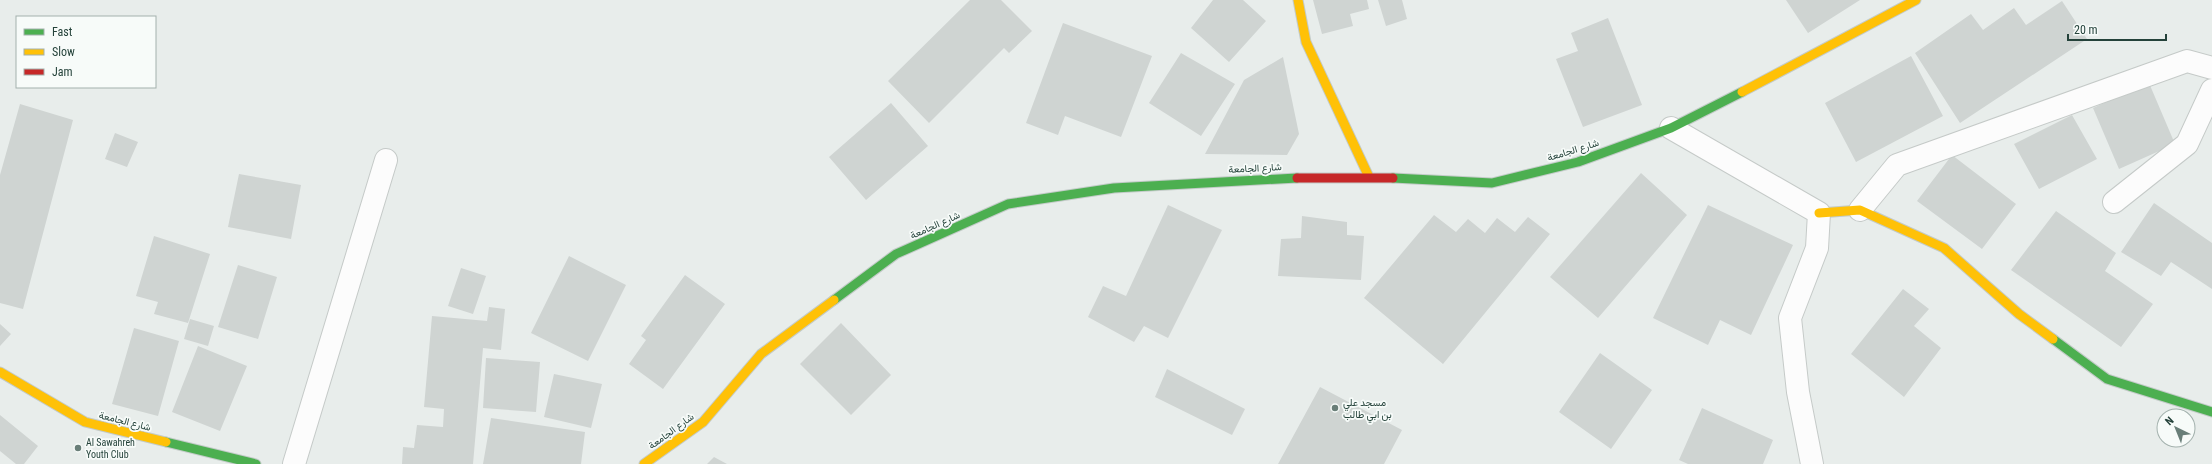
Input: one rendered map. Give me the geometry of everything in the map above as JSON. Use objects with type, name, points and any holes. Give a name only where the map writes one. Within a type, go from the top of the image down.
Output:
[{"type":"main road","points":[[1298,0],[1306,42],[1369,177]]},
{"type":"main road","name":"شارع الجامعة","points":[[644,464],[703,422],[761,354],[896,254],[1008,204],[1114,188],[1276,178],[1369,177],[1492,183],[1578,162],[1671,128],[1809,58],[1916,0]]},
{"type":"main road","points":[[1819,213],[1860,210],[1944,248],[2019,314],[2107,379],[2212,412]]},
{"type":"main road","name":"شارع الجامعة","points":[[0,372],[86,422],[256,464]]},
{"type":"street","points":[[1860,210],[1897,165],[2187,61],[2212,68]]},
{"type":"street","points":[[2114,202],[2188,144],[2212,90]]},
{"type":"street","points":[[1671,128],[1819,213],[1817,248],[1790,318],[1798,392],[1812,464]]},
{"type":"street","points":[[294,464],[386,160]]},
{"type":"building","points":[[970,0],[1001,0],[1032,31],[1009,53],[1004,48],[929,123],[888,81]]},
{"type":"building","points":[[1213,0],[1243,0],[1266,21],[1229,62],[1191,28]]},
{"type":"building","points":[[1313,0],[1367,0],[1369,9],[1350,14],[1353,26],[1322,34]]},
{"type":"building","points":[[1378,0],[1402,0],[1407,19],[1386,26]]},
{"type":"building","points":[[1786,0],[1860,0],[1808,33]]},
{"type":"building","points":[[2062,1],[2087,39],[1960,123],[1915,53],[1971,14],[1983,30],[2014,8],[2026,25]]},
{"type":"building","points":[[1608,18],[1642,105],[1583,127],[1556,59],[1578,51],[1571,33]]},
{"type":"building","points":[[1063,23],[1152,56],[1121,137],[1065,116],[1058,135],[1026,123]]},
{"type":"building","points":[[1181,53],[1235,84],[1201,136],[1149,103]]},
{"type":"building","points":[[1911,56],[1943,116],[1856,162],[1825,103]]},
{"type":"building","points":[[1283,57],[1299,134],[1287,155],[1205,154],[1244,80]]},
{"type":"building","points":[[2149,83],[2175,144],[2119,169],[2093,108]]},
{"type":"building","points":[[891,103],[928,146],[866,200],[829,157]]},
{"type":"building","points":[[20,104],[73,120],[23,309],[0,303],[0,175]]},
{"type":"building","points":[[2072,115],[2097,159],[2039,189],[2014,144]]},
{"type":"building","points":[[115,133],[138,142],[127,167],[105,159]]},
{"type":"building","points":[[1952,155],[2016,204],[1982,249],[1917,201]]},
{"type":"building","points":[[1641,173],[1687,215],[1598,318],[1550,277]]},
{"type":"building","points":[[239,174],[301,185],[291,239],[228,227]]},
{"type":"building","points":[[2154,203],[2212,243],[2212,289],[2171,262],[2161,276],[2121,252]]},
{"type":"building","points":[[1168,205],[1222,230],[1168,338],[1144,326],[1134,342],[1088,317],[1103,286],[1126,296]]},
{"type":"building","points":[[1708,205],[1793,245],[1751,335],[1720,320],[1708,345],[1653,318]]},
{"type":"building","points":[[2056,211],[2116,253],[2105,271],[2153,304],[2121,347],[2011,270]]},
{"type":"building","points":[[1434,215],[1456,232],[1468,219],[1485,233],[1497,218],[1515,232],[1528,217],[1550,234],[1443,364],[1364,298]]},
{"type":"building","points":[[1302,216],[1347,222],[1347,235],[1364,236],[1361,280],[1278,276],[1281,239],[1301,238]]},
{"type":"building","points":[[154,236],[210,254],[188,323],[154,314],[158,302],[136,296]]},
{"type":"building","points":[[569,256],[626,285],[588,361],[531,333]]},
{"type":"building","points":[[238,265],[277,277],[258,339],[218,327]]},
{"type":"building","points":[[461,268],[486,276],[473,314],[448,306]]},
{"type":"building","points":[[685,275],[725,304],[663,389],[629,364],[646,340],[641,336]]},
{"type":"building","points":[[1903,289],[1929,309],[1914,326],[1941,348],[1904,397],[1851,354]]},
{"type":"building","points":[[489,307],[505,309],[501,350],[483,348],[473,464],[402,464],[403,447],[414,448],[417,425],[443,427],[444,409],[424,407],[432,316],[487,321]]},
{"type":"building","points":[[190,319],[214,326],[208,346],[184,339]]},
{"type":"building","points":[[841,323],[891,375],[851,415],[800,364]]},
{"type":"building","points":[[0,324],[11,334],[0,346]]},
{"type":"building","points":[[134,328],[179,341],[158,416],[112,404]]},
{"type":"building","points":[[198,346],[247,366],[220,431],[172,412]]},
{"type":"building","points":[[1600,353],[1652,390],[1611,449],[1559,412]]},
{"type":"building","points":[[486,358],[540,362],[536,412],[483,408]]},
{"type":"building","points":[[1167,369],[1245,409],[1232,435],[1155,397]]},
{"type":"building","points":[[554,374],[602,384],[591,428],[544,417]]},
{"type":"building","name":"مسجد علي بن ابي طالب","points":[[1320,387],[1402,430],[1384,464],[1278,464]]},
{"type":"building","points":[[1702,408],[1773,440],[1763,464],[1688,464],[1679,460]]},
{"type":"building","points":[[0,415],[38,446],[24,464],[16,464],[0,451]]},
{"type":"building","points":[[491,418],[585,432],[581,464],[483,464]]},
{"type":"building","points":[[714,457],[727,464],[707,464]]},
{"type":"traffic: fast","points":[[1393,178],[1492,183],[1578,162],[1671,128],[1742,92]]},
{"type":"traffic: fast","points":[[834,300],[896,254],[1008,204],[1114,188],[1297,178]]},
{"type":"traffic: fast","points":[[2053,339],[2107,379],[2212,412]]},
{"type":"traffic: fast","points":[[166,442],[256,464]]},
{"type":"traffic: slow","points":[[1298,0],[1306,42],[1369,177]]},
{"type":"traffic: slow","points":[[1742,92],[1916,0]]},
{"type":"traffic: slow","points":[[1819,213],[1860,210],[1944,248],[2019,314],[2053,339]]},
{"type":"traffic: slow","points":[[644,464],[703,422],[761,354],[834,300]]},
{"type":"traffic: slow","points":[[0,372],[85,422],[166,442]]},
{"type":"traffic: jam","points":[[1297,178],[1393,178]]},
{"type":"place","name":"مسجد علي بن ابي طالب","points":[[1335,408]]},
{"type":"place","name":"Al Sawahreh Youth Club","points":[[78,448]]}]
